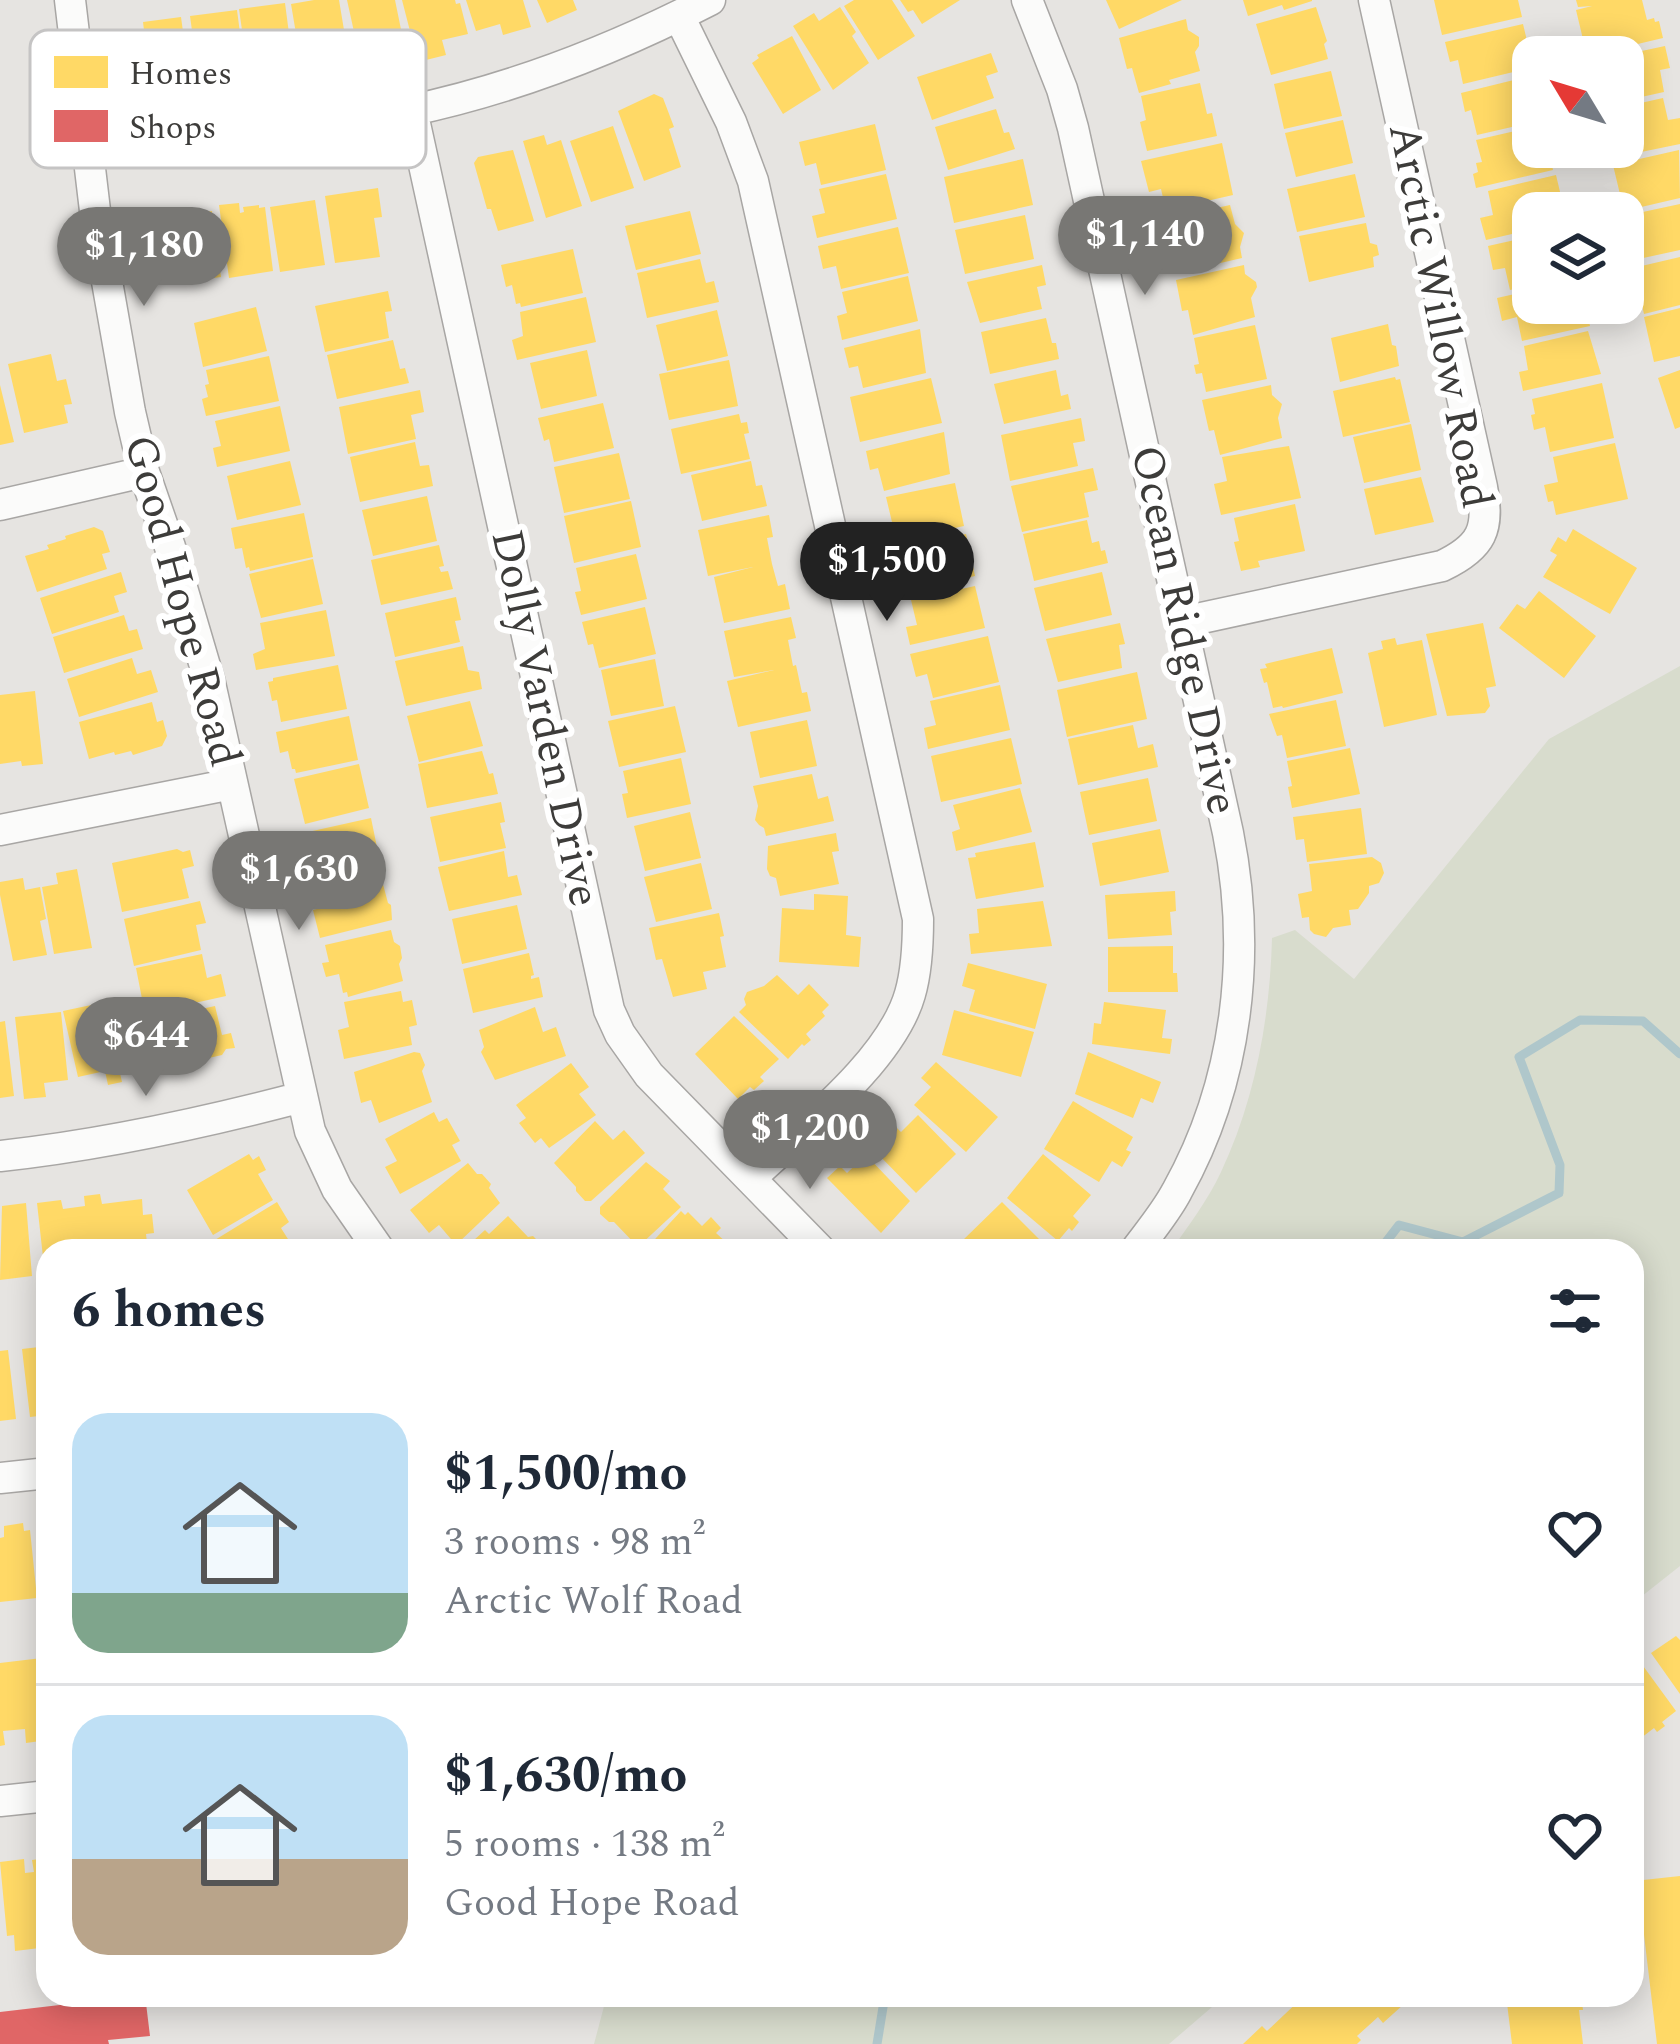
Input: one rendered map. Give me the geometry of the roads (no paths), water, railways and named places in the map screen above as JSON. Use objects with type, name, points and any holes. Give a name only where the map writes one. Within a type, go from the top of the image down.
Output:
[{"type":"street","name":"Good Hope Road","points":[[70,0],[74,30]]},
{"type":"street","points":[[426,106],[565,65],[710,0]]},
{"type":"street","name":"Ocean Ridge Drive","points":[[1028,0],[1073,128],[1236,869],[1240,956],[1231,1042],[1194,1157],[1143,1239]]},
{"type":"street","name":"Arctic Willow Road","points":[[1183,622],[1442,566],[1462,557],[1478,540],[1486,521],[1373,0]]},
{"type":"street","points":[[679,16],[754,181],[918,919],[910,996],[886,1042],[751,1178]]},
{"type":"street","name":"Good Hope Road","points":[[91,168],[107,291],[143,472],[210,683],[310,1132],[338,1189],[372,1239]]},
{"type":"street","name":"Dolly Varden Drive","points":[[425,168],[609,1010],[650,1075],[809,1239]]},
{"type":"street","points":[[0,505],[143,472]]},
{"type":"street","points":[[0,830],[232,784]]},
{"type":"street","points":[[0,1156],[67,1149],[302,1097]]},
{"type":"street","points":[[0,1478],[36,1474]]},
{"type":"street","points":[[0,1801],[36,1797]]},
{"type":"waterway","points":[[1469,1239],[1559,1193],[1560,1165],[1519,1057],[1580,1020],[1643,1021],[1680,1054]]},
{"type":"waterway","points":[[1388,1239],[1399,1225],[1452,1239]]},
{"type":"waterway","points":[[877,2044],[883,2007]]}]
